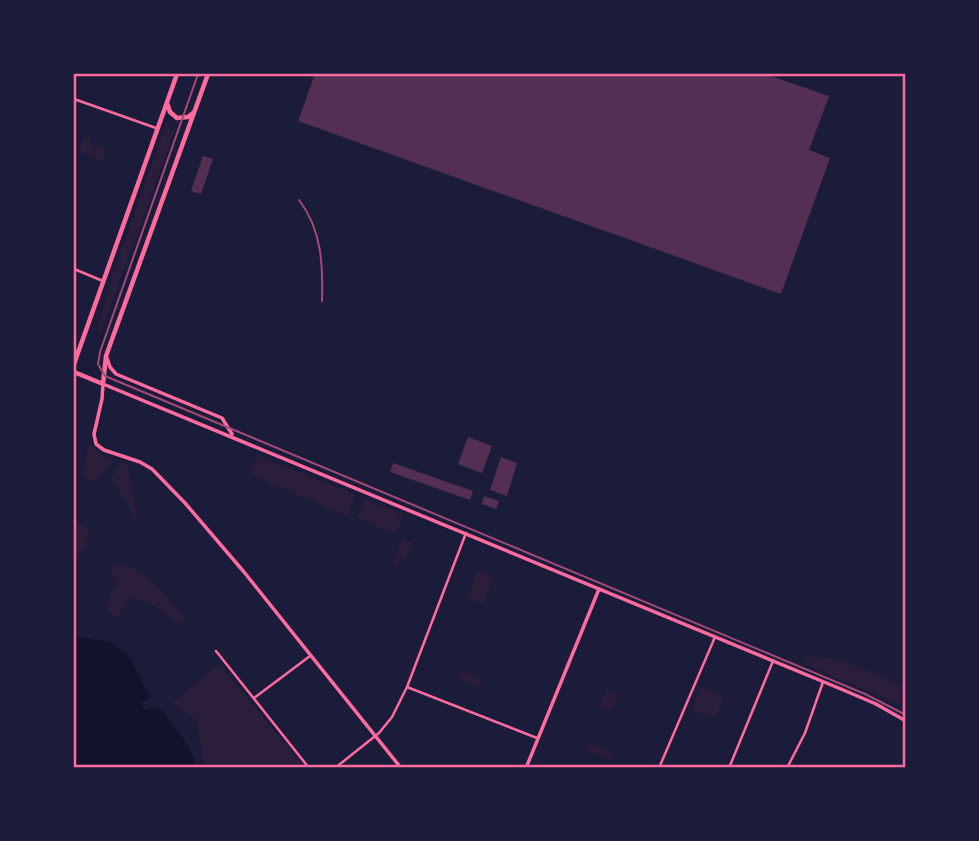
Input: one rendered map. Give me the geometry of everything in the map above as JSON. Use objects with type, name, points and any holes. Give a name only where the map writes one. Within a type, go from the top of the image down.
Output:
[{"type":"main road","points":[[74,364],[177,74]]},
{"type":"main road","points":[[208,74],[106,356],[103,399],[94,434],[96,444],[108,452],[142,463],[158,474],[201,520],[401,768]]},
{"type":"main road","points":[[167,103],[170,112],[177,118],[188,117],[195,112]]},
{"type":"main road","points":[[106,356],[116,374],[222,418],[233,436]]},
{"type":"main road","points":[[74,372],[876,704],[905,721]]},
{"type":"main road","points":[[526,768],[599,589]]},
{"type":"street","points":[[74,99],[157,128]]},
{"type":"street","points":[[74,269],[103,281]]},
{"type":"street","points":[[335,768],[376,735],[392,717],[407,688],[466,533]]},
{"type":"street","points":[[659,768],[715,637]]},
{"type":"street","points":[[215,652],[309,768]]},
{"type":"street","points":[[254,698],[311,656]]},
{"type":"street","points":[[729,768],[773,661]]},
{"type":"street","points":[[787,768],[801,742],[823,682]]},
{"type":"street","points":[[407,688],[537,738]]},
{"type":"shaded area","points":[[169,117],[169,133],[176,127],[101,332],[98,327],[111,280]]},
{"type":"shaded area","points":[[83,137],[106,149],[102,161],[80,152]]},
{"type":"shaded area","points":[[88,445],[113,460],[93,482],[82,473]]},
{"type":"shaded area","points":[[257,455],[356,495],[347,516],[250,474]]},
{"type":"shaded area","points":[[121,462],[128,465],[138,525],[111,479]]},
{"type":"shaded area","points":[[365,499],[404,515],[395,534],[357,518]]},
{"type":"shaded area","points":[[74,518],[89,532],[87,547],[78,555],[74,552]]},
{"type":"shaded area","points":[[403,538],[413,543],[403,565],[403,560],[400,559],[396,566],[392,564]]},
{"type":"shaded area","points":[[114,564],[125,566],[145,576],[185,618],[179,624],[155,606],[129,597],[117,619],[107,610],[108,598],[117,583],[109,568]]},
{"type":"shaded area","points":[[478,570],[494,577],[483,604],[467,598]]},
{"type":"shaded area","points":[[74,636],[111,642],[130,658],[150,697],[141,703],[145,711],[158,706],[186,743],[196,767],[74,767]]},
{"type":"shaded area","points":[[809,656],[844,660],[905,687],[905,707],[804,664],[805,658]]},
{"type":"shaded area","points":[[219,664],[305,767],[205,767],[196,720],[172,703]]},
{"type":"shaded area","points":[[463,671],[482,679],[479,687],[459,680]]},
{"type":"shaded area","points":[[701,687],[724,696],[716,716],[712,718],[695,711],[693,706]]},
{"type":"shaded area","points":[[607,689],[619,694],[611,712],[599,707]]},
{"type":"shaded area","points":[[588,743],[614,754],[611,760],[585,749]]},
{"type":"building","points":[[315,74],[765,74],[829,96],[809,150],[830,158],[781,294],[298,121]]},
{"type":"building","points":[[203,156],[213,159],[201,194],[191,191]]},
{"type":"building","points":[[468,437],[492,446],[482,473],[458,464]]},
{"type":"building","points":[[501,457],[517,463],[507,496],[490,490]]},
{"type":"building","points":[[393,463],[473,491],[470,500],[390,472]]},
{"type":"building","points":[[484,496],[499,501],[496,509],[482,504]]},
{"type":"tram line","points":[[198,74],[100,352],[98,364],[105,376],[865,694],[906,715]]},
{"type":"railway","points":[[299,200],[307,211],[320,248],[322,301]]}]
